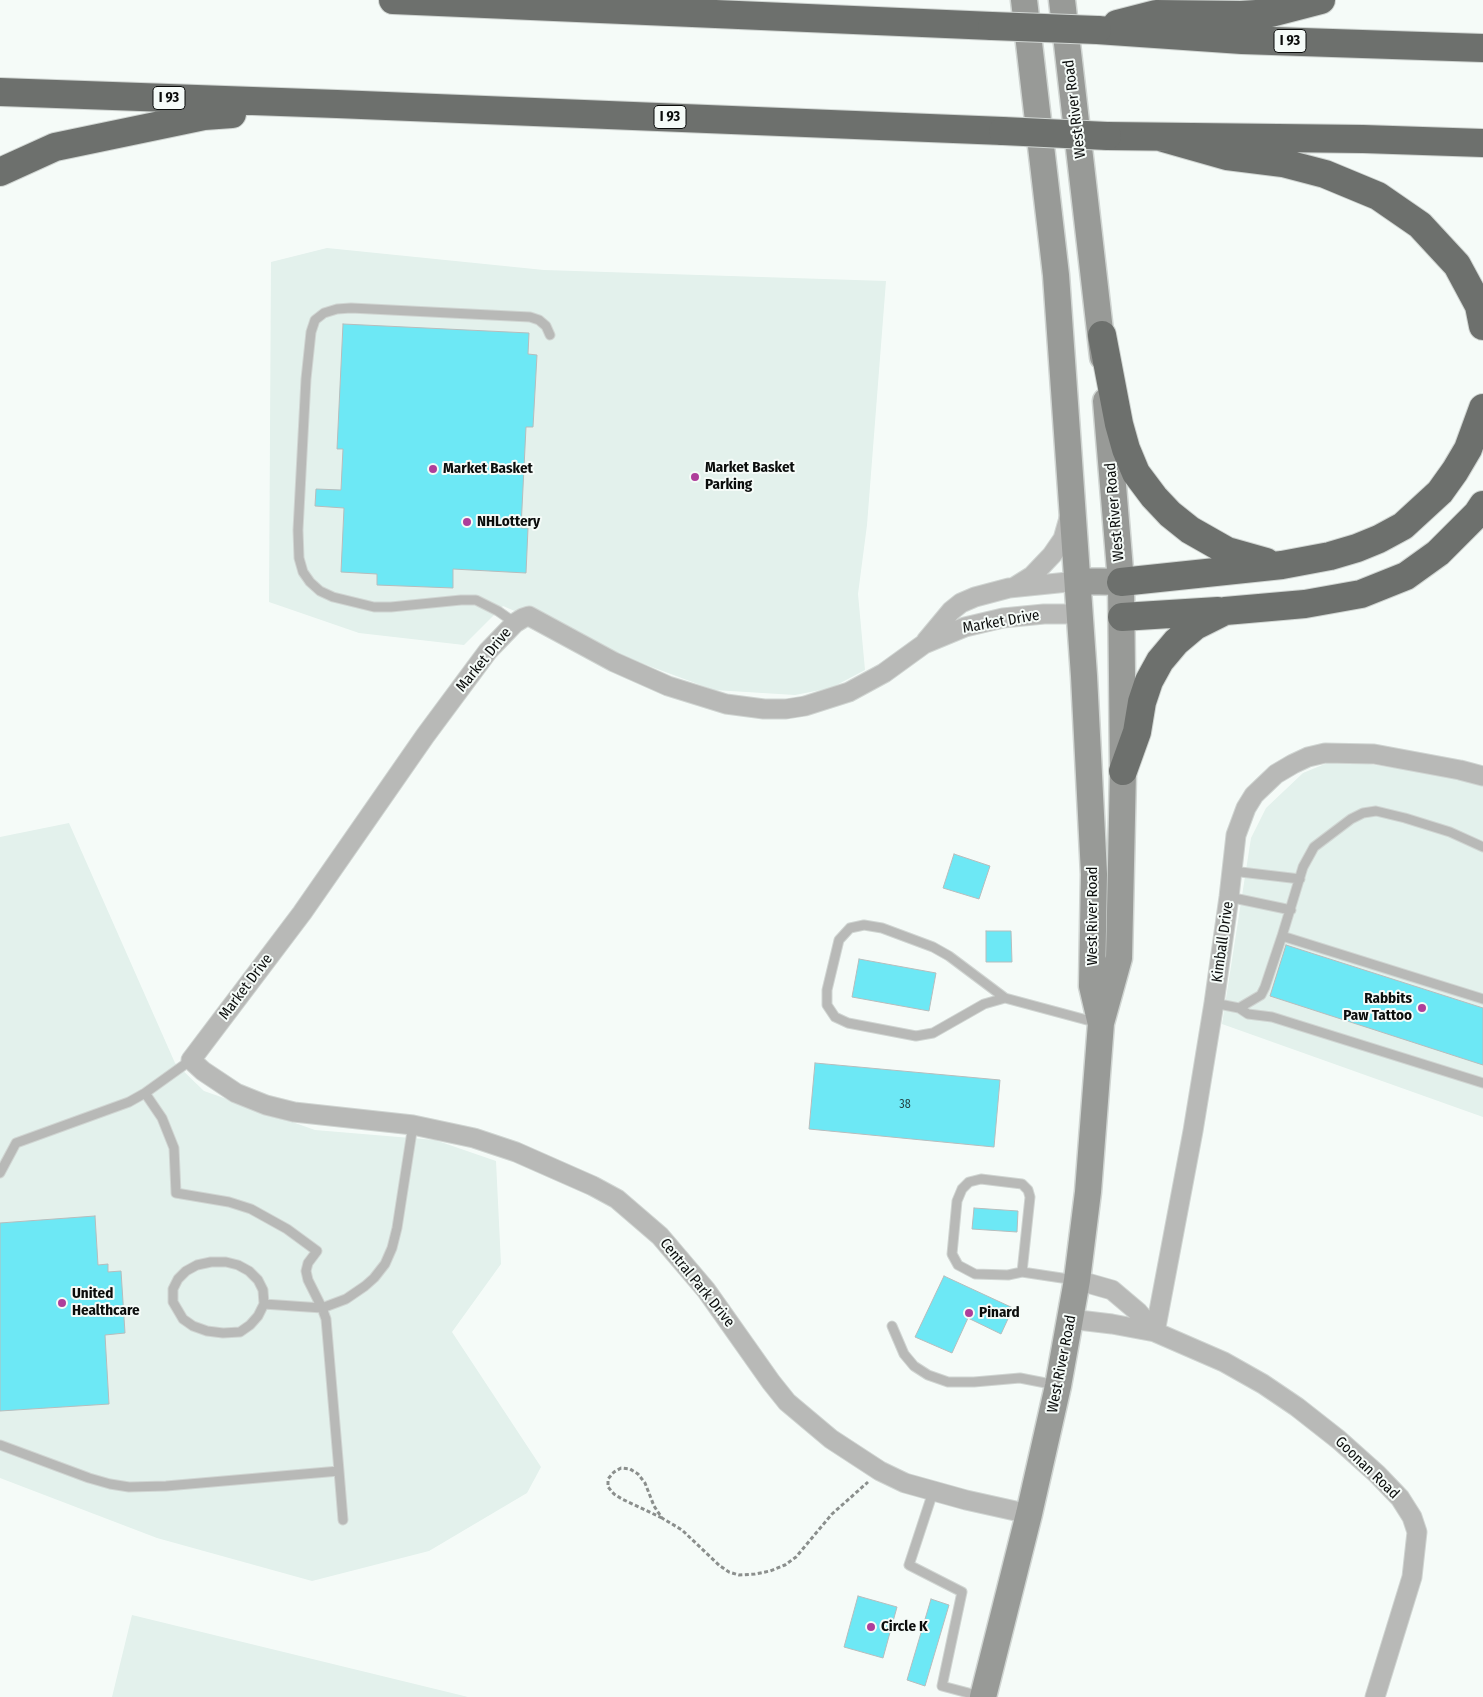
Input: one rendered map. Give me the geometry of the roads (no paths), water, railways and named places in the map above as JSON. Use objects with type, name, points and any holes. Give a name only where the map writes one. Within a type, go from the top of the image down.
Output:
[{"type":"highway","name":"I 93","points":[[393,0],[1097,30],[1242,40],[1483,48]]},
{"type":"highway","points":[[1097,30],[1156,14],[1241,15],[1270,13],[1321,0]]},
{"type":"highway","name":"I 93","points":[[0,92],[1107,136],[1363,139],[1483,143]]},
{"type":"highway","points":[[0,172],[55,147],[151,126],[204,116],[337,104]]},
{"type":"highway","points":[[1160,137],[1227,156],[1283,163],[1325,174],[1378,196],[1420,225],[1457,265],[1479,306],[1483,326]]},
{"type":"highway","points":[[1102,335],[1119,424],[1126,449],[1136,473],[1154,497],[1170,514],[1206,540],[1242,556],[1282,565]]},
{"type":"highway","points":[[1121,582],[1282,565],[1330,556],[1357,548],[1403,526],[1440,492],[1455,471],[1468,449],[1483,408]]},
{"type":"highway","points":[[1122,617],[1305,604],[1361,594],[1406,576],[1438,553],[1483,506]]},
{"type":"highway","points":[[1123,771],[1137,732],[1142,702],[1149,681],[1160,661],[1176,642],[1195,626],[1225,611]]},
{"type":"main road","name":"West River Road","points":[[1024,0],[1056,275],[1081,614],[1094,874],[1092,986],[1100,1023]]},
{"type":"main road","name":"West River Road","points":[[983,1697],[1029,1514],[1058,1386],[1077,1280],[1088,1192],[1100,1023],[1120,958],[1123,771],[1121,582],[1108,433],[1102,335],[1062,0]]},
{"type":"main road","points":[[1078,581],[1121,582]]},
{"type":"main road","points":[[1081,614],[1122,617]]},
{"type":"street","name":"Market Drive","points":[[1009,588],[1032,576],[1057,549],[1069,522],[1072,502]]},
{"type":"street","name":"Market Drive","points":[[924,644],[951,611],[961,603],[986,593],[1009,588],[1078,581]]},
{"type":"street","name":"Market Drive","points":[[191,1060],[302,913],[425,736],[488,651],[515,623],[529,616],[614,662],[668,686],[726,704],[764,710],[805,706],[849,692],[884,673],[924,644],[965,627],[1003,618],[1044,614],[1081,614]]},
{"type":"street","name":"Kimball Drive","points":[[1155,1332],[1193,1131],[1214,1003],[1236,835],[1240,821],[1254,795],[1276,774],[1308,757],[1325,753],[1374,754],[1483,776]]},
{"type":"street","name":"Central Park Drive","points":[[191,1060],[203,1071],[236,1093],[266,1105],[294,1112],[413,1125],[474,1138],[516,1152],[594,1186],[617,1200],[660,1236],[683,1261],[788,1402],[831,1439],[880,1471],[905,1483],[933,1492],[1029,1514]]},
{"type":"street","name":"Goonan Road","points":[[1077,1280],[1112,1290],[1138,1312],[1155,1332]]},
{"type":"street","name":"Goonan Road","points":[[1070,1318],[1155,1332],[1224,1362],[1263,1384],[1297,1407],[1339,1440],[1400,1498],[1412,1516],[1418,1532],[1412,1577],[1375,1697]]},
{"type":"lane","points":[[515,623],[498,611],[476,600],[374,607],[333,597],[320,591],[310,582],[303,572],[299,558],[298,530],[306,379],[311,332],[315,320],[324,313],[337,309],[351,308],[530,317],[539,320],[546,326],[550,335]]},
{"type":"lane","points":[[1239,1008],[1261,995],[1265,987],[1303,867],[1314,846],[1344,824],[1363,813],[1376,811],[1450,832],[1483,847]]},
{"type":"lane","points":[[1232,871],[1300,880]]},
{"type":"lane","points":[[1229,898],[1290,910]]},
{"type":"lane","points":[[1005,998],[984,1004],[933,1033],[916,1036],[848,1023],[835,1017],[827,1005],[827,990],[839,940],[850,928],[864,925],[882,928],[933,947],[949,956],[1005,998],[1100,1023]]},
{"type":"lane","points":[[1282,936],[1483,999]]},
{"type":"lane","points":[[1214,1003],[1239,1008],[1248,1014],[1272,1017],[1483,1083]]},
{"type":"lane","points":[[0,1173],[16,1143],[109,1110],[145,1093],[191,1060]]},
{"type":"lane","points":[[145,1093],[162,1118],[174,1148],[176,1192],[230,1202],[251,1209],[287,1229],[317,1251],[308,1263],[306,1271],[308,1280],[326,1319],[343,1520]]},
{"type":"lane","points":[[264,1304],[322,1308],[346,1299],[374,1278],[385,1264],[392,1248],[413,1125]]},
{"type":"lane","points":[[1022,1272],[1030,1197],[1028,1190],[1022,1184],[981,1179],[969,1182],[962,1189],[957,1201],[952,1254],[958,1265],[976,1274],[1008,1275],[1022,1272],[1077,1280]]},
{"type":"lane","points":[[211,1262],[226,1262],[238,1265],[249,1271],[258,1280],[263,1290],[264,1304],[258,1316],[240,1332],[223,1333],[207,1331],[183,1320],[173,1302],[173,1289],[178,1279],[186,1271],[197,1265],[211,1262]]},
{"type":"lane","points":[[892,1326],[904,1354],[914,1366],[928,1375],[948,1382],[1020,1378],[1058,1386]]},
{"type":"lane","points":[[0,1445],[90,1478],[129,1487],[166,1486],[339,1471]]},
{"type":"lane","points":[[933,1492],[909,1565],[962,1592],[942,1686],[983,1697]]},
{"type":"place","name":"Market Basket","points":[[433,469]]},
{"type":"place","name":"Market Basket Parking","points":[[695,477]]},
{"type":"place","name":"NHLottery","points":[[467,522]]},
{"type":"place","name":"Rabbits Paw Tattoo","points":[[1422,1008]]},
{"type":"place","name":"United Healthcare","points":[[62,1303]]},
{"type":"place","name":"Pinard","points":[[969,1313]]},
{"type":"place","name":"Circle K","points":[[871,1627]]}]
